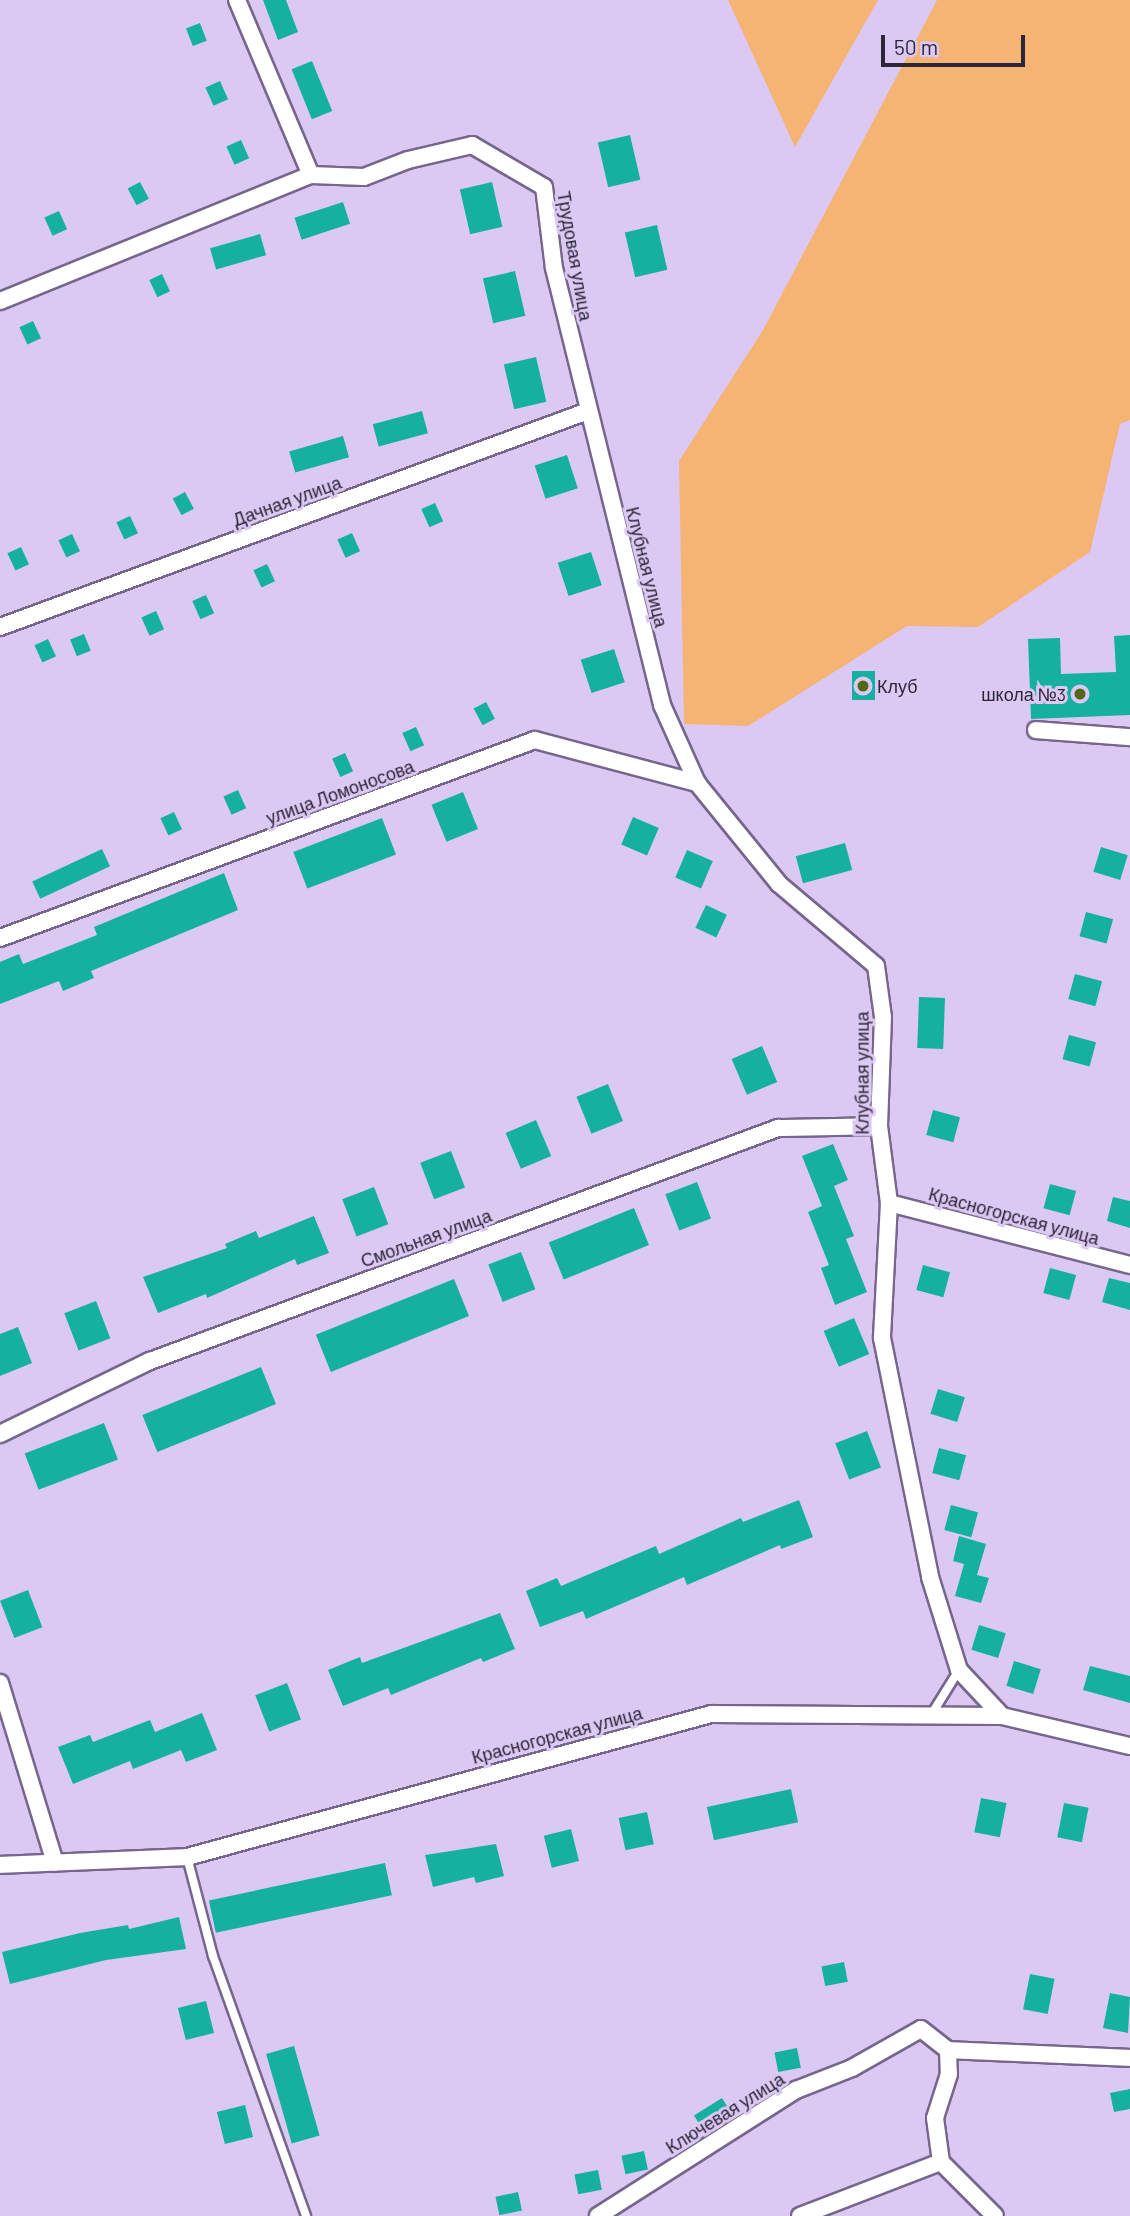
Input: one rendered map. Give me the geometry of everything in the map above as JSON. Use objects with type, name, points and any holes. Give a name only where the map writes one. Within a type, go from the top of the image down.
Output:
[{"type":"street","points":[[237,0],[311,175]]},
{"type":"street","name":"Трудовая улица","points":[[0,301],[311,175],[365,177],[408,160],[472,145],[544,187],[554,268],[588,411]]},
{"type":"street","name":"Дачная улица","points":[[0,627],[588,411]]},
{"type":"street","name":"Клубная улица","points":[[588,411],[662,705],[697,783],[779,884],[876,966],[883,1017],[879,1126],[889,1203],[882,1338],[930,1577],[959,1671],[1002,1716]]},
{"type":"street","points":[[1036,730],[1130,737]]},
{"type":"street","name":"улица Ломоносова","points":[[0,938],[535,740],[697,783]]},
{"type":"street","name":"Смольная улица","points":[[0,1434],[150,1361],[778,1128],[879,1126]]},
{"type":"street","name":"Красногорская улица","points":[[889,1203],[1130,1265]]},
{"type":"street","points":[[0,1683],[55,1863]]},
{"type":"street","name":"Красногорская улица","points":[[0,1865],[187,1857],[711,1714],[1002,1716],[1130,1746]]},
{"type":"street","name":"Ключевая улица","points":[[598,2216],[796,2090],[852,2068],[921,2029],[948,2050]]},
{"type":"street","points":[[995,2216],[941,2162],[935,2118],[949,2074],[948,2050],[1130,2058]]},
{"type":"street","points":[[800,2216],[941,2162]]},
{"type":"lane","points":[[931,1715],[959,1671]]},
{"type":"lane","points":[[187,1857],[214,1956],[306,2216]]},
{"type":"shaded area","points":[[728,0],[878,0],[795,147]]},
{"type":"shaded area","points":[[937,0],[1130,0],[1130,420],[1120,424],[1090,552],[978,627],[907,626],[748,726],[684,724],[679,461],[763,330]]},
{"type":"building","points":[[263,0],[286,0],[298,32],[278,40]]},
{"type":"building","points":[[200,23],[207,41],[193,46],[186,28]]},
{"type":"building","points":[[312,61],[332,111],[312,119],[292,69]]},
{"type":"building","points":[[220,81],[228,99],[214,106],[205,88]]},
{"type":"building","points":[[630,135],[640,180],[608,187],[598,142]]},
{"type":"building","points":[[241,140],[249,158],[235,165],[226,147]]},
{"type":"building","points":[[140,182],[149,199],[137,205],[128,189]]},
{"type":"building","points":[[492,182],[502,227],[470,234],[460,189]]},
{"type":"building","points":[[343,202],[350,224],[302,240],[294,218]]},
{"type":"building","points":[[59,211],[67,229],[53,236],[44,218]]},
{"type":"building","points":[[657,225],[667,270],[635,277],[625,232]]},
{"type":"building","points":[[260,234],[266,255],[216,269],[210,248]]},
{"type":"building","points":[[515,271],[525,316],[493,323],[483,278]]},
{"type":"building","points":[[162,274],[170,291],[157,297],[149,280]]},
{"type":"building","points":[[33,321],[41,338],[27,345],[19,327]]},
{"type":"building","points":[[536,357],[546,402],[514,409],[504,364]]},
{"type":"building","points":[[422,411],[428,433],[379,446],[373,424]]},
{"type":"building","points":[[343,436],[349,457],[295,473],[289,451]]},
{"type":"building","points":[[567,455],[578,488],[545,499],[535,466]]},
{"type":"building","points":[[185,492],[194,509],[182,515],[173,499]]},
{"type":"building","points":[[435,503],[443,521],[429,527],[421,509]]},
{"type":"building","points":[[130,516],[138,533],[124,540],[116,522]]},
{"type":"building","points":[[352,533],[360,551],[346,558],[337,540]]},
{"type":"building","points":[[72,534],[80,551],[66,558],[58,540]]},
{"type":"building","points":[[21,547],[29,564],[15,571],[7,553]]},
{"type":"building","points":[[591,552],[602,585],[569,596],[558,563]]},
{"type":"building","points":[[267,564],[275,581],[261,588],[253,570]]},
{"type":"building","points":[[206,595],[214,613],[200,619],[192,601]]},
{"type":"building","points":[[156,611],[164,629],[150,636],[141,618]]},
{"type":"building","points":[[84,634],[91,651],[77,656],[70,640]]},
{"type":"building","name":"школа №3","points":[[1130,635],[1130,715],[1031,719],[1028,639],[1060,638],[1061,674],[1116,672],[1114,636]]},
{"type":"building","points":[[48,639],[56,656],[42,663],[34,645]]},
{"type":"building","points":[[614,649],[625,682],[592,693],[581,660]]},
{"type":"building","name":"Клуб","points":[[852,671],[875,671],[875,700],[852,700]]},
{"type":"building","points":[[486,702],[495,719],[483,725],[474,709]]},
{"type":"building","points":[[416,727],[424,745],[410,751],[402,733]]},
{"type":"building","points":[[345,753],[353,771],[340,777],[332,759]]},
{"type":"building","points":[[238,790],[246,808],[232,815],[223,797]]},
{"type":"building","points":[[463,792],[478,829],[446,842],[431,805]]},
{"type":"building","points":[[174,812],[182,829],[168,836],[160,818]]},
{"type":"building","points":[[633,817],[659,828],[647,856],[621,845]]},
{"type":"building","points":[[382,818],[396,854],[307,888],[293,852]]},
{"type":"building","points":[[845,843],[852,870],[803,883],[796,856]]},
{"type":"building","points":[[1101,847],[1128,855],[1120,880],[1093,872]]},
{"type":"building","points":[[102,849],[110,866],[40,899],[32,882]]},
{"type":"building","points":[[687,850],[713,861],[701,889],[675,878]]},
{"type":"building","points":[[224,873],[238,910],[91,971],[94,978],[63,991],[59,981],[0,1004],[0,962],[19,954],[23,964],[97,935],[94,927]]},
{"type":"building","points":[[706,905],[727,915],[716,937],[695,928]]},
{"type":"building","points":[[1086,912],[1113,919],[1107,943],[1080,936]]},
{"type":"building","points":[[1075,974],[1102,981],[1095,1006],[1068,999]]},
{"type":"building","points":[[919,997],[945,998],[943,1049],[917,1048]]},
{"type":"building","points":[[1069,1035],[1096,1042],[1090,1066],[1063,1059]]},
{"type":"building","points":[[762,1046],[777,1082],[747,1095],[732,1059]]},
{"type":"building","points":[[608,1084],[623,1121],[591,1134],[576,1097]]},
{"type":"building","points":[[933,1110],[960,1117],[953,1142],[926,1135]]},
{"type":"building","points":[[536,1120],[551,1156],[521,1169],[506,1133]]},
{"type":"building","points":[[833,1144],[848,1180],[834,1186],[854,1236],[846,1239],[867,1292],[835,1305],[821,1268],[829,1265],[808,1212],[822,1206],[802,1156]]},
{"type":"building","points":[[451,1151],[465,1187],[434,1199],[420,1163]]},
{"type":"building","points":[[697,1182],[711,1218],[679,1231],[665,1194]]},
{"type":"building","points":[[1050,1184],[1076,1191],[1070,1215],[1044,1208]]},
{"type":"building","points":[[374,1187],[388,1224],[357,1237],[342,1199]]},
{"type":"building","points":[[1113,1197],[1130,1201],[1130,1228],[1107,1221]]},
{"type":"building","points":[[634,1208],[649,1245],[564,1280],[549,1242]]},
{"type":"building","points":[[314,1216],[329,1253],[297,1265],[295,1259],[207,1298],[206,1294],[158,1313],[143,1277],[227,1248],[225,1244],[256,1231],[259,1238]]},
{"type":"building","points":[[521,1252],[535,1289],[503,1302],[488,1265]]},
{"type":"building","points":[[923,1265],[950,1272],[943,1297],[916,1290]]},
{"type":"building","points":[[1050,1268],[1076,1275],[1069,1300],[1043,1293]]},
{"type":"building","points":[[1109,1278],[1130,1283],[1130,1310],[1102,1302]]},
{"type":"building","points":[[454,1279],[469,1316],[331,1372],[316,1335]]},
{"type":"building","points":[[96,1301],[110,1338],[79,1351],[64,1313]]},
{"type":"building","points":[[854,1318],[869,1354],[839,1367],[824,1331]]},
{"type":"building","points":[[18,1327],[32,1363],[0,1376],[0,1334]]},
{"type":"building","points":[[261,1367],[276,1404],[157,1452],[142,1415]]},
{"type":"building","points":[[938,1389],[965,1397],[957,1422],[930,1414]]},
{"type":"building","points":[[104,1423],[118,1459],[39,1490],[25,1453]]},
{"type":"building","points":[[867,1431],[881,1467],[849,1480],[835,1443]]},
{"type":"building","points":[[939,1448],[966,1455],[959,1480],[932,1473]]},
{"type":"building","points":[[799,1500],[813,1537],[781,1549],[780,1545],[687,1585],[684,1577],[586,1619],[583,1611],[540,1627],[526,1591],[557,1578],[561,1586],[656,1546],[659,1554],[741,1518],[743,1522]]},
{"type":"building","points":[[951,1505],[978,1512],[971,1537],[944,1530]]},
{"type":"building","points":[[959,1536],[986,1544],[977,1575],[989,1578],[981,1603],[955,1596],[964,1564],[953,1561]]},
{"type":"building","points":[[28,1590],[42,1627],[14,1638],[0,1601]]},
{"type":"building","points":[[500,1613],[515,1649],[483,1662],[481,1658],[391,1695],[388,1688],[343,1706],[328,1670],[360,1657],[362,1663]]},
{"type":"building","points":[[979,1625],[1006,1633],[998,1658],[971,1650]]},
{"type":"building","points":[[1014,1661],[1041,1669],[1033,1694],[1006,1686]]},
{"type":"building","points":[[1090,1666],[1130,1676],[1130,1703],[1083,1690]]},
{"type":"building","points":[[287,1683],[301,1719],[269,1732],[255,1695]]},
{"type":"building","points":[[202,1713],[217,1750],[186,1762],[181,1750],[133,1769],[130,1761],[73,1784],[58,1747],[90,1735],[93,1742],[150,1720],[155,1732]]},
{"type":"building","points":[[791,1789],[798,1822],[714,1840],[707,1807]]},
{"type":"building","points":[[981,1798],[1007,1803],[1000,1837],[974,1832]]},
{"type":"building","points":[[1064,1803],[1089,1808],[1082,1842],[1057,1837]]},
{"type":"building","points":[[647,1812],[654,1844],[625,1850],[619,1818]]},
{"type":"building","points":[[571,1829],[579,1861],[552,1868],[544,1836]]},
{"type":"building","points":[[496,1844],[504,1876],[476,1883],[474,1877],[433,1887],[425,1855]]},
{"type":"building","points":[[385,1863],[392,1895],[216,1933],[209,1900]]},
{"type":"building","points":[[179,1917],[186,1949],[106,1960],[10,1984],[2,1952],[80,1933],[128,1925],[129,1929]]},
{"type":"building","points":[[844,1962],[848,1982],[825,1986],[821,1966]]},
{"type":"building","points":[[1030,1974],[1055,1979],[1048,2014],[1023,2009]]},
{"type":"building","points":[[1110,1993],[1130,1997],[1128,2033],[1103,2028]]},
{"type":"building","points":[[206,2001],[214,2033],[186,2040],[178,2008]]},
{"type":"building","points":[[294,2046],[320,2135],[292,2143],[266,2054]]},
{"type":"building","points":[[797,2048],[801,2068],[778,2072],[774,2052]]},
{"type":"building","points":[[1130,2089],[1130,2109],[1114,2112],[1110,2093]]},
{"type":"building","points":[[722,2098],[734,2117],[706,2134],[694,2115]]},
{"type":"building","points":[[245,2105],[253,2137],[225,2144],[217,2112]]},
{"type":"building","points":[[644,2151],[648,2170],[625,2174],[622,2156]]},
{"type":"building","points":[[598,2170],[602,2190],[578,2194],[574,2175]]},
{"type":"building","points":[[518,2192],[522,2211],[499,2215],[496,2197]]},
{"type":"place","name":"Клуб","points":[[863,686]]},
{"type":"place","name":"школа №3","points":[[1080,694]]}]
